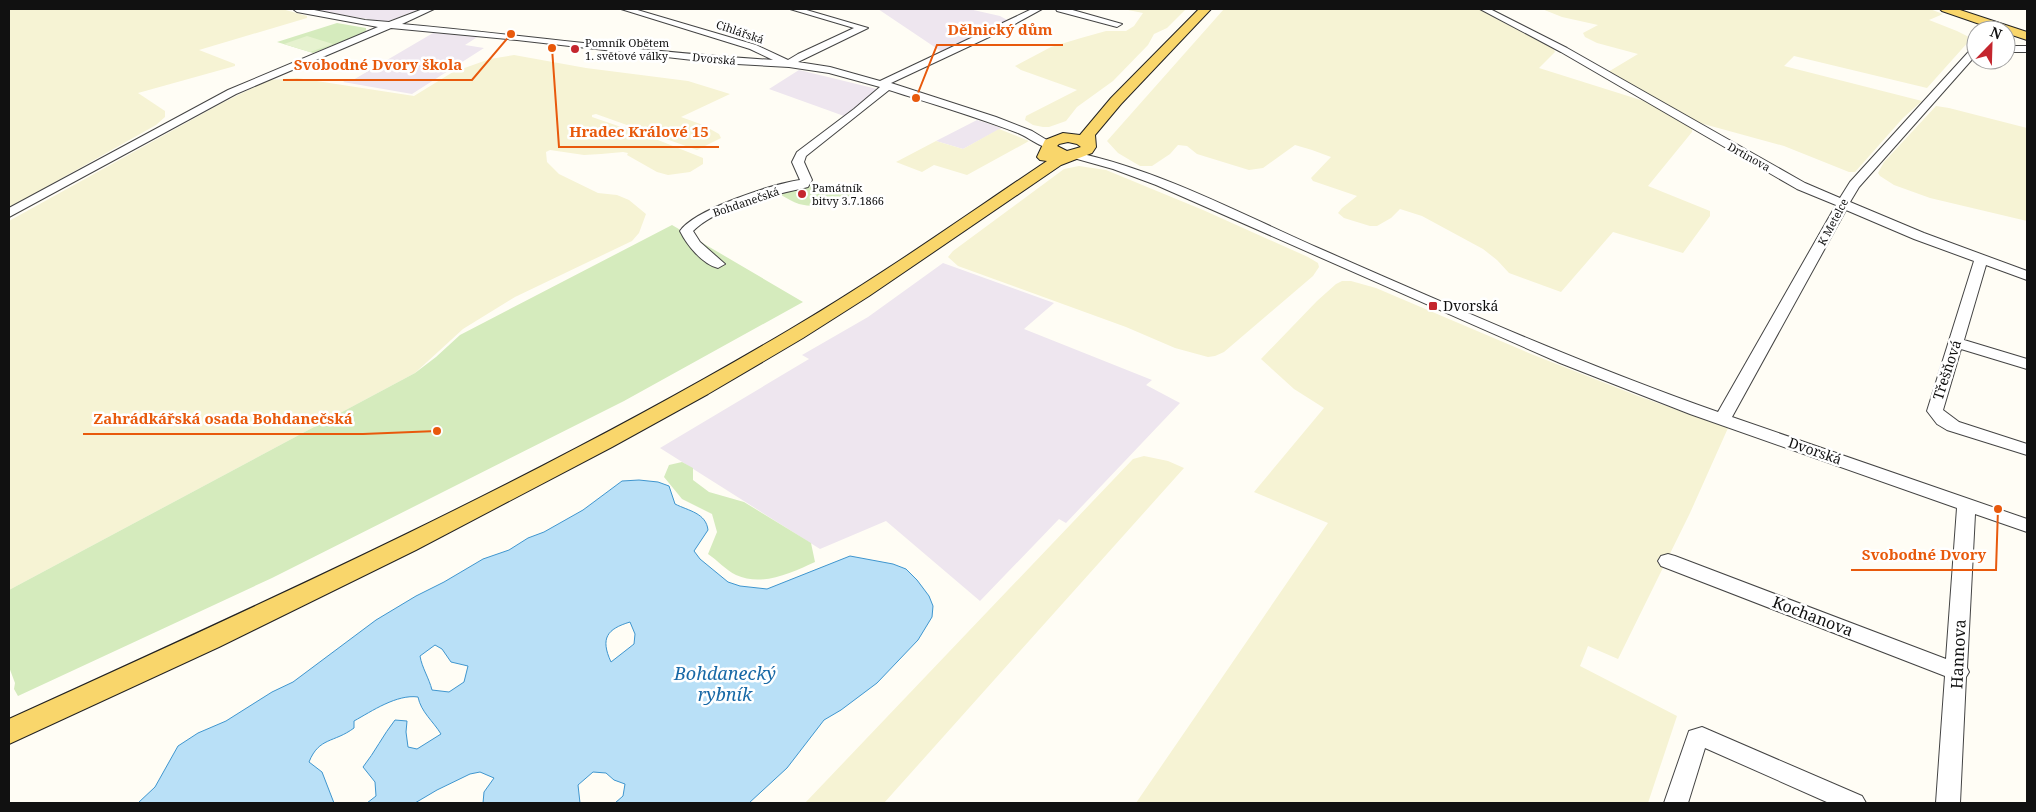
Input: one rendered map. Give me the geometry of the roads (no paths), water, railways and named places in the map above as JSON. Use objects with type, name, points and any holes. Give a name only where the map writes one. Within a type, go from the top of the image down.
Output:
[{"type":"main road","points":[[9,732],[287,602],[481,506],[669,406],[817,321],[939,242],[1056,162],[1084,152],[1088,145],[1088,134],[1116,101],[1205,9]]},
{"type":"main road","points":[[1946,9],[2027,37]]},
{"type":"main road","points":[[1001,198],[1048,154],[1055,142],[1078,130],[1116,101]]},
{"type":"main road","name":"Dvorská","points":[[1073,155],[1059,154],[1055,142],[1074,138],[1088,145]]},
{"type":"street","name":"Dvorská","points":[[297,9],[365,23],[390,26],[517,37],[719,60],[789,64],[841,72],[992,119],[1055,142]]},
{"type":"street","points":[[9,213],[197,110],[272,74],[430,9]]},
{"type":"street","name":"Cihlářská","points":[[625,9],[752,47],[789,64]]},
{"type":"street","points":[[789,64],[801,56],[863,28],[801,9]]},
{"type":"street","points":[[885,85],[1038,9]]},
{"type":"street","points":[[1060,9],[1117,24]]},
{"type":"street","name":"Drtinova","points":[[1484,9],[1564,50],[1801,186],[1980,259],[2027,276]]},
{"type":"street","name":"K Metelce","points":[[1723,418],[1854,185],[1966,60]]},
{"type":"street","name":"Bohdanečská","points":[[718,264],[702,252],[689,238],[686,231],[689,226],[701,218],[733,205],[804,184],[806,180],[798,162],[801,154],[858,112],[885,85]]},
{"type":"street","name":"Dvorská","points":[[1088,145],[1098,157],[1107,162],[1182,192],[1535,348],[1723,418],[2027,526]]},
{"type":"street","name":"Dvorská","points":[[1073,155],[1107,162]]},
{"type":"street","name":"Třešňová","points":[[1980,259],[1935,408],[1938,416],[1958,428],[2027,450]]},
{"type":"street","points":[[1956,342],[2027,364]]},
{"type":"street","name":"Hannova","points":[[1948,803],[1958,672],[1966,504]]},
{"type":"street","name":"Kochanova","points":[[1668,561],[1958,672]]},
{"type":"street","points":[[1676,803],[1697,738],[1706,737],[1854,803]]},
{"type":"water","name":"Bohdanecký rybník","points":[[622,481],[658,482],[669,486],[675,504],[696,513],[707,524],[708,530],[694,551],[700,559],[728,582],[740,586],[767,589],[850,556],[893,564],[906,569],[929,596],[933,606],[932,617],[918,640],[877,683],[841,710],[824,720],[787,768],[749,803],[615,803],[623,796],[625,784],[614,780],[606,773],[593,772],[578,785],[580,803],[483,803],[484,792],[494,778],[480,772],[470,774],[415,803],[367,803],[376,796],[375,782],[363,767],[395,720],[407,721],[408,747],[417,749],[441,734],[424,712],[418,697],[410,697],[385,704],[354,721],[354,728],[317,748],[309,762],[322,772],[334,803],[138,803],[155,787],[178,746],[198,733],[226,721],[272,692],[293,682],[376,620],[416,596],[483,559],[509,550],[528,538],[544,532],[583,510]],"holes":[[[630,622],[635,634],[634,644],[611,662],[606,647],[608,636],[611,631]],[[435,645],[442,649],[451,662],[468,666],[464,682],[449,692],[432,690],[421,660],[420,656]]]},
{"type":"place","name":"Svobodné Dvory škola","points":[[511,34]]},
{"type":"place","name":"Hradec Králové 15","points":[[552,48]]},
{"type":"place","name":"Pomník Obětem 1. světové války","points":[[575,49]]},
{"type":"place","name":"Dělnický dům","points":[[916,98]]},
{"type":"place","name":"Památník bitvy 3.7.1866","points":[[802,194]]},
{"type":"place","name":"Dvorská","points":[[1433,306]]},
{"type":"place","name":"Zahrádkářská osada Bohdanečská","points":[[437,431]]},
{"type":"place","name":"Svobodné Dvory","points":[[1998,509]]}]
